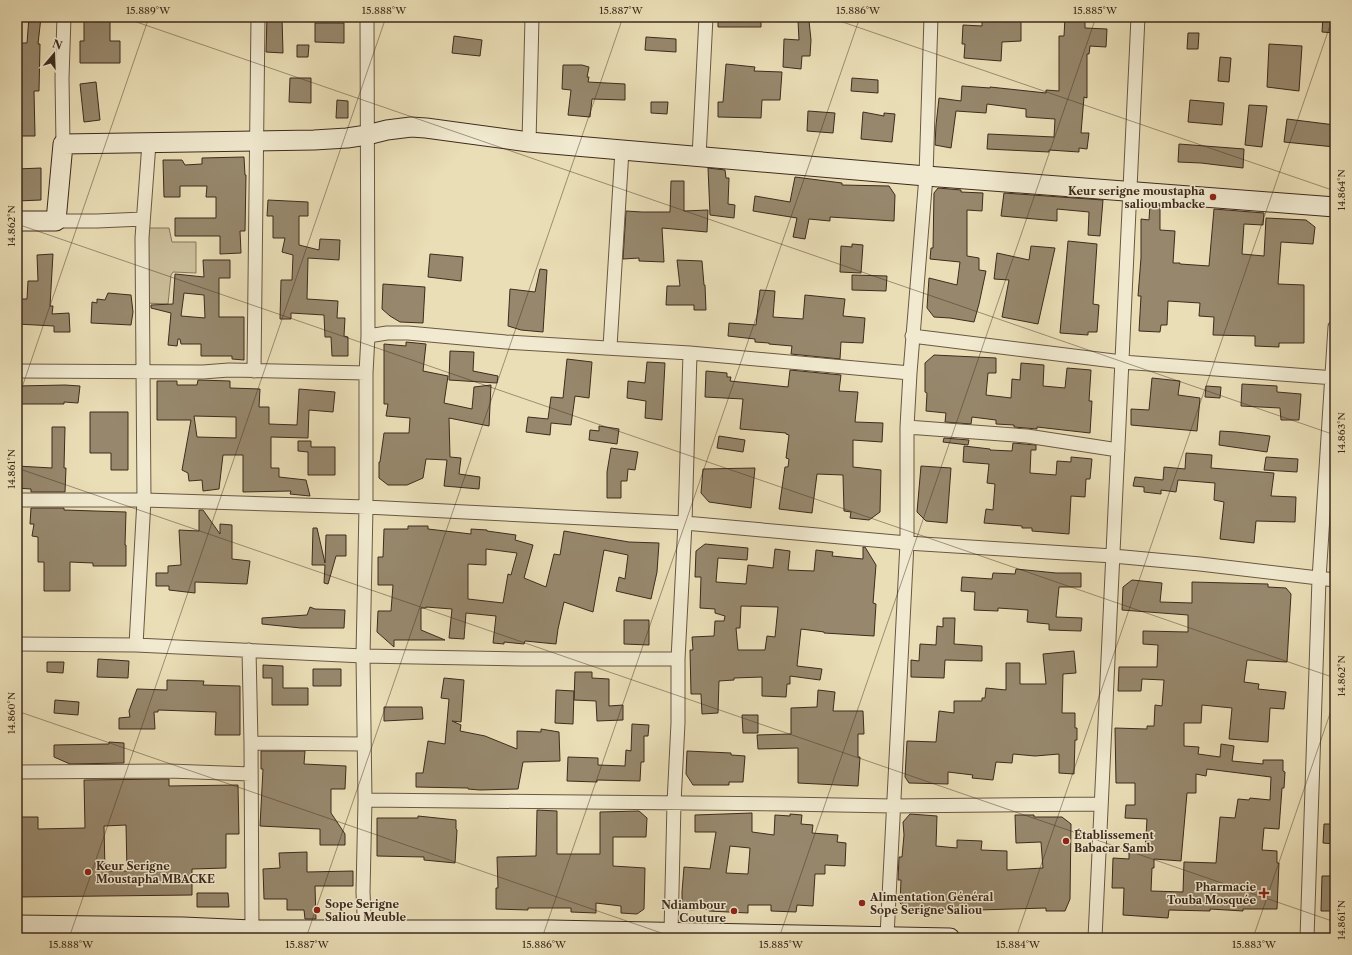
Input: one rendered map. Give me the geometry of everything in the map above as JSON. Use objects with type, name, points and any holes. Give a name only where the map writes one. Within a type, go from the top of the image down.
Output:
[{"type":"street","points":[[56,221],[63,144],[62,78],[64,17]]},
{"type":"street","points":[[254,370],[258,17]]},
{"type":"street","points":[[365,934],[363,892],[366,373],[368,336],[367,17]]},
{"type":"street","points":[[529,142],[532,17]]},
{"type":"street","points":[[699,157],[706,17]]},
{"type":"street","points":[[887,936],[906,543],[910,373],[926,176],[931,17]]},
{"type":"street","points":[[1095,938],[1138,17]]},
{"type":"street","points":[[63,144],[314,140],[347,138],[411,127],[529,142],[699,157],[1335,207]]},
{"type":"street","points":[[136,645],[144,500],[142,264],[143,219],[149,143]]},
{"type":"street","points":[[610,347],[622,150]]},
{"type":"street","points":[[17,221],[97,221],[143,219]]},
{"type":"street","points":[[1307,938],[1319,579],[1334,377],[1335,327]]},
{"type":"street","points":[[368,336],[387,333],[408,333],[506,342],[610,347],[690,353],[910,373]]},
{"type":"street","points":[[912,336],[1122,362],[1334,377]]},
{"type":"street","points":[[671,933],[674,803],[678,723],[678,659],[685,523],[690,353]]},
{"type":"street","points":[[17,371],[203,372],[254,370],[366,373]]},
{"type":"street","points":[[908,426],[1027,436],[1118,450]]},
{"type":"street","points":[[17,500],[144,500],[366,507],[685,523],[906,543],[1113,556],[1200,564],[1335,580]]},
{"type":"street","points":[[17,644],[136,645],[364,656],[531,659],[678,659]]},
{"type":"street","points":[[244,933],[251,774],[249,650]]},
{"type":"street","points":[[251,743],[364,744]]},
{"type":"street","points":[[17,772],[169,771],[251,774]]},
{"type":"street","points":[[364,800],[893,806],[1102,804]]},
{"type":"street","points":[[17,925],[119,932],[183,927],[244,933],[615,935],[671,933],[738,936],[887,936],[950,938]]},
{"type":"shaded area","points":[[147,228],[169,228],[172,242],[196,242],[196,273],[173,272],[171,275],[168,304],[145,303]]},
{"type":"building","points":[[29,17],[41,17],[38,44],[40,44],[39,91],[34,91],[35,136],[17,136],[17,43],[27,43]]},
{"type":"building","points":[[84,17],[110,17],[110,41],[120,41],[120,63],[80,63],[80,41],[84,41]]},
{"type":"building","points":[[267,17],[282,17],[283,53],[266,52]]},
{"type":"building","points":[[718,17],[761,17],[761,27],[718,27]]},
{"type":"building","points":[[1065,17],[1085,17],[1085,28],[1107,29],[1106,47],[1090,46],[1089,54],[1087,54],[1087,98],[1084,97],[1081,133],[1089,133],[1087,149],[1079,148],[1079,152],[1049,150],[1049,152],[987,149],[988,134],[1054,137],[1055,119],[1026,117],[1026,109],[987,104],[986,113],[956,111],[951,148],[935,145],[939,98],[961,101],[962,86],[990,87],[1046,93],[1046,90],[1059,91],[1059,36],[1064,36]]},
{"type":"building","points":[[1323,17],[1335,17],[1335,33],[1322,32]]},
{"type":"building","points":[[982,20],[1021,20],[1021,41],[1002,42],[1001,61],[964,58],[965,44],[962,44],[963,25],[982,26]]},
{"type":"building","points":[[798,21],[809,21],[811,40],[810,56],[802,56],[801,69],[783,67],[784,39],[799,40]]},
{"type":"building","points":[[315,23],[344,23],[344,43],[315,42]]},
{"type":"building","points":[[1188,33],[1199,33],[1198,49],[1187,49]]},
{"type":"building","points":[[454,36],[482,40],[480,56],[452,53]]},
{"type":"building","points":[[646,37],[676,39],[676,52],[645,50]]},
{"type":"building","points":[[1269,44],[1302,46],[1299,91],[1267,87]]},
{"type":"building","points":[[297,45],[309,45],[308,57],[297,57]]},
{"type":"building","points":[[1220,57],[1231,58],[1229,82],[1218,81]]},
{"type":"building","points":[[726,64],[755,67],[754,71],[782,72],[780,100],[762,100],[761,118],[718,117],[718,102],[723,102]]},
{"type":"building","points":[[563,65],[582,65],[589,67],[587,77],[589,77],[588,82],[625,84],[625,100],[592,99],[590,117],[568,115],[571,90],[562,89]]},
{"type":"building","points":[[290,78],[311,78],[311,103],[289,102]]},
{"type":"building","points":[[852,78],[878,80],[878,93],[851,91]]},
{"type":"building","points":[[96,82],[100,120],[84,122],[80,84]]},
{"type":"building","points":[[337,100],[348,101],[348,118],[336,118]]},
{"type":"building","points":[[1190,100],[1224,103],[1222,125],[1188,122]]},
{"type":"building","points":[[651,102],[668,102],[667,114],[651,113]]},
{"type":"building","points":[[1249,105],[1267,106],[1262,147],[1245,145]]},
{"type":"building","points":[[808,111],[835,113],[833,133],[807,131]]},
{"type":"building","points":[[863,112],[884,116],[884,113],[895,114],[892,142],[861,139]]},
{"type":"building","points":[[1287,119],[1335,125],[1335,147],[1284,142]]},
{"type":"building","points":[[1179,144],[1244,149],[1243,168],[1178,162]]},
{"type":"building","points":[[244,157],[246,175],[245,231],[240,231],[241,253],[220,254],[220,236],[175,236],[175,218],[216,218],[216,197],[206,197],[207,186],[180,186],[180,197],[164,197],[163,160],[182,160],[185,165],[202,164],[202,158]]},
{"type":"building","points":[[41,168],[41,200],[17,201],[17,169]]},
{"type":"building","points":[[708,168],[725,170],[726,178],[729,178],[728,204],[735,205],[734,218],[710,215]]},
{"type":"building","points":[[795,177],[842,183],[842,185],[889,186],[895,195],[894,221],[830,217],[830,221],[809,219],[805,239],[793,237],[797,218],[753,211],[755,196],[790,202]]},
{"type":"building","points":[[671,181],[684,181],[684,211],[708,210],[707,232],[662,228],[664,262],[639,261],[639,258],[623,259],[626,211],[670,212]]},
{"type":"building","points":[[938,188],[961,190],[961,192],[983,193],[982,211],[967,210],[967,256],[979,258],[979,270],[986,271],[974,322],[934,317],[927,308],[929,278],[957,285],[960,262],[930,259],[931,248],[933,248],[934,193]]},
{"type":"building","points":[[1004,193],[1103,200],[1100,236],[1088,235],[1089,212],[1057,209],[1057,221],[1001,216]]},
{"type":"building","points":[[268,200],[308,202],[308,216],[299,216],[299,245],[319,250],[320,239],[340,240],[339,260],[308,258],[307,299],[338,301],[337,318],[345,318],[344,336],[348,337],[348,356],[332,356],[331,337],[325,337],[324,315],[291,313],[291,319],[280,319],[281,280],[292,280],[293,255],[282,252],[285,238],[273,238],[273,216],[267,216]]},
{"type":"building","points":[[1150,204],[1160,205],[1160,230],[1175,231],[1173,263],[1180,264],[1209,266],[1214,209],[1264,213],[1263,225],[1244,224],[1242,254],[1264,256],[1266,218],[1306,220],[1315,227],[1313,244],[1281,242],[1278,284],[1304,285],[1304,343],[1279,343],[1279,347],[1255,346],[1255,336],[1213,335],[1214,317],[1199,316],[1200,303],[1168,301],[1167,325],[1161,325],[1160,332],[1139,331],[1141,296],[1138,296],[1141,258],[1141,219],[1149,220]]},
{"type":"building","points":[[1068,241],[1097,244],[1093,304],[1099,305],[1097,332],[1088,332],[1088,335],[1060,333]]},
{"type":"building","points":[[852,244],[863,245],[861,273],[840,272],[841,246],[852,247]]},
{"type":"building","points":[[1031,246],[1055,248],[1038,324],[1002,317],[1009,280],[994,279],[997,253],[1029,260]]},
{"type":"building","points":[[53,254],[50,306],[53,306],[52,314],[69,313],[70,332],[54,332],[54,326],[17,324],[17,299],[27,299],[28,281],[38,281],[37,255]]},
{"type":"building","points":[[430,254],[463,257],[461,281],[428,277]]},
{"type":"building","points":[[203,260],[230,260],[230,278],[219,278],[219,317],[244,317],[244,360],[232,359],[232,356],[201,356],[201,344],[181,344],[180,339],[178,339],[177,346],[168,345],[171,313],[151,308],[151,305],[173,304],[175,274],[204,277]],"holes":[[[184,293],[204,295],[205,318],[181,316]]]},
{"type":"building","points":[[677,260],[702,261],[706,310],[694,310],[694,305],[666,305],[667,286],[680,286]]},
{"type":"building","points":[[540,269],[547,270],[543,332],[521,330],[508,326],[510,289],[535,292]]},
{"type":"building","points":[[852,275],[887,276],[886,291],[852,290]]},
{"type":"building","points":[[383,284],[425,287],[423,323],[400,322],[382,309]]},
{"type":"building","points":[[760,290],[775,291],[773,317],[803,319],[805,295],[845,299],[843,316],[865,318],[863,343],[841,342],[840,359],[791,354],[792,346],[755,342],[755,339],[728,336],[729,323],[756,325]]},
{"type":"building","points":[[108,293],[131,295],[133,312],[131,325],[91,323],[92,302],[97,303],[97,299],[105,300]]},
{"type":"building","points":[[406,342],[426,344],[423,371],[448,376],[444,403],[472,409],[474,387],[491,385],[489,426],[449,418],[450,457],[461,458],[459,474],[480,477],[479,489],[444,486],[447,460],[426,459],[423,478],[407,485],[388,485],[379,478],[379,462],[384,433],[409,433],[410,418],[386,416],[388,404],[384,404],[384,344],[406,346]]},
{"type":"building","points":[[450,351],[474,352],[473,371],[498,376],[497,383],[449,380]]},
{"type":"building","points":[[934,355],[996,358],[996,373],[988,373],[986,395],[1011,398],[1012,379],[1020,380],[1021,363],[1044,365],[1043,386],[1065,388],[1067,368],[1091,370],[1089,401],[1092,401],[1090,433],[1037,427],[1037,429],[1014,427],[1014,425],[996,424],[996,420],[972,417],[971,424],[945,422],[946,413],[926,411],[927,393],[925,392],[925,363]]},
{"type":"building","points":[[567,359],[592,362],[589,398],[575,396],[571,425],[551,423],[550,435],[526,432],[528,417],[548,419],[551,397],[563,398]]},
{"type":"building","points":[[647,362],[665,363],[662,420],[645,418],[646,401],[627,398],[628,381],[645,383]]},
{"type":"building","points":[[790,370],[841,375],[839,391],[858,392],[855,422],[883,423],[882,442],[853,440],[853,467],[881,470],[880,512],[869,520],[850,518],[851,512],[844,511],[843,475],[817,474],[812,513],[779,509],[785,467],[788,467],[789,459],[786,458],[789,435],[786,433],[740,429],[743,399],[705,397],[706,371],[727,373],[727,377],[731,377],[730,381],[788,387]]},
{"type":"building","points":[[1152,378],[1180,381],[1178,395],[1200,398],[1197,431],[1131,425],[1131,409],[1149,410]]},
{"type":"building","points":[[198,380],[230,381],[230,388],[260,389],[259,407],[269,407],[269,424],[297,425],[299,389],[335,392],[333,412],[309,410],[308,438],[271,437],[271,468],[279,468],[279,477],[306,480],[310,496],[290,494],[291,491],[243,492],[243,455],[223,455],[219,489],[203,491],[202,480],[189,481],[188,473],[182,470],[191,420],[157,420],[157,381],[177,381],[177,385],[197,385]],"holes":[[[194,416],[236,417],[236,438],[197,437]]]},
{"type":"building","points":[[1242,384],[1277,386],[1277,392],[1301,394],[1299,420],[1281,420],[1280,408],[1241,406]]},
{"type":"building","points":[[17,386],[80,386],[78,403],[64,402],[64,404],[17,404]]},
{"type":"building","points":[[1206,386],[1221,387],[1220,398],[1205,397]]},
{"type":"building","points":[[90,412],[128,412],[128,470],[111,470],[111,453],[90,453]]},
{"type":"building","points":[[599,426],[619,429],[617,444],[589,440],[590,430],[599,431]]},
{"type":"building","points":[[52,427],[65,427],[65,492],[31,492],[31,489],[17,488],[17,466],[52,468]]},
{"type":"building","points":[[1220,431],[1270,436],[1267,452],[1219,445]]},
{"type":"building","points":[[719,436],[745,440],[743,452],[717,448]]},
{"type":"building","points":[[944,438],[969,440],[968,445],[943,442]]},
{"type":"building","points":[[298,441],[311,441],[311,447],[335,447],[335,475],[308,475],[308,452],[298,451]]},
{"type":"building","points":[[1013,443],[1036,445],[1036,450],[1031,450],[1030,473],[1056,475],[1057,461],[1071,462],[1071,457],[1092,459],[1090,479],[1086,479],[1085,497],[1071,496],[1069,534],[1032,531],[1032,528],[1022,528],[1022,526],[984,523],[986,509],[993,510],[995,484],[987,483],[989,464],[963,462],[964,446],[990,450],[1012,451]]},
{"type":"building","points":[[611,448],[638,452],[635,470],[628,469],[627,481],[621,481],[621,498],[607,498],[607,472]]},
{"type":"building","points":[[1186,453],[1212,455],[1211,468],[1274,473],[1271,496],[1296,497],[1295,522],[1256,521],[1254,543],[1220,539],[1224,502],[1214,500],[1215,483],[1178,480],[1176,492],[1161,490],[1161,494],[1144,492],[1144,487],[1133,486],[1135,477],[1163,480],[1164,467],[1185,469]]},
{"type":"building","points":[[1266,457],[1298,459],[1297,472],[1264,470]]},
{"type":"building","points":[[921,466],[951,468],[947,523],[926,521],[917,512]]},
{"type":"building","points":[[755,468],[751,508],[709,502],[701,493],[703,469]]},
{"type":"building","points":[[31,508],[64,508],[64,510],[126,512],[126,566],[93,566],[93,563],[70,562],[70,591],[44,591],[44,562],[38,562],[38,537],[32,536],[34,524],[30,524]]},
{"type":"building","points":[[199,510],[203,510],[220,534],[220,524],[232,525],[232,559],[250,561],[247,584],[195,582],[195,593],[169,590],[169,586],[156,586],[156,573],[168,573],[168,566],[181,565],[179,530],[199,531]]},
{"type":"building","points":[[408,526],[428,526],[428,529],[471,534],[471,529],[516,535],[515,540],[533,545],[524,578],[546,587],[554,554],[560,555],[564,531],[629,542],[659,543],[657,572],[651,599],[616,591],[619,577],[625,579],[628,555],[604,550],[593,612],[564,602],[556,644],[525,641],[524,644],[504,642],[504,644],[493,643],[496,616],[466,613],[464,639],[449,638],[452,609],[426,607],[421,608],[421,630],[445,640],[394,640],[394,647],[377,632],[378,611],[391,611],[393,585],[378,585],[378,557],[383,557],[384,529],[408,529]],"holes":[[[486,549],[517,553],[511,575],[508,574],[503,603],[468,599],[468,564],[486,565]]]},
{"type":"building","points":[[313,528],[317,528],[325,563],[326,535],[346,535],[346,556],[336,556],[328,584],[324,583],[325,565],[312,565]]},
{"type":"building","points":[[705,544],[748,548],[747,560],[718,558],[716,582],[746,584],[748,565],[773,568],[775,549],[790,551],[788,570],[814,571],[816,550],[833,552],[832,556],[863,559],[863,547],[865,547],[876,565],[873,603],[876,604],[874,636],[824,633],[801,629],[797,666],[822,669],[820,680],[790,676],[790,684],[787,684],[786,697],[762,696],[762,677],[734,678],[734,680],[719,681],[718,713],[702,714],[701,694],[691,694],[690,650],[693,650],[692,637],[714,636],[715,621],[724,621],[725,616],[715,613],[715,609],[700,608],[701,577],[695,577],[696,551]],"holes":[[[741,606],[778,607],[775,637],[767,636],[765,650],[738,650],[736,628],[740,628]]]},
{"type":"building","points":[[1016,569],[1056,573],[1081,573],[1081,587],[1059,587],[1056,617],[1082,618],[1081,631],[1049,630],[1049,624],[1027,622],[1028,610],[998,608],[998,611],[974,610],[975,592],[961,591],[962,577],[992,579],[993,573],[1015,574]]},
{"type":"building","points":[[1132,580],[1162,583],[1160,602],[1192,603],[1192,582],[1268,584],[1268,587],[1286,588],[1291,594],[1287,662],[1247,660],[1244,682],[1259,684],[1258,689],[1286,692],[1284,709],[1270,708],[1268,742],[1229,739],[1232,708],[1202,705],[1201,723],[1184,723],[1184,746],[1199,747],[1198,754],[1220,757],[1221,744],[1234,746],[1232,761],[1263,764],[1263,760],[1283,760],[1283,771],[1285,772],[1284,788],[1282,788],[1279,829],[1264,828],[1262,850],[1277,851],[1277,863],[1279,863],[1277,909],[1243,909],[1243,911],[1210,909],[1210,911],[1169,910],[1168,918],[1123,915],[1124,888],[1112,888],[1113,858],[1129,859],[1129,851],[1145,852],[1147,819],[1125,818],[1126,805],[1135,805],[1135,783],[1116,783],[1115,728],[1147,729],[1147,726],[1154,726],[1155,705],[1162,706],[1164,680],[1142,679],[1141,691],[1118,691],[1119,667],[1157,667],[1158,645],[1143,644],[1143,631],[1188,632],[1188,615],[1122,610],[1123,587]],"holes":[[[1207,769],[1271,777],[1270,800],[1250,798],[1249,800],[1238,799],[1235,818],[1220,817],[1216,863],[1184,862],[1183,892],[1151,891],[1154,859],[1181,861],[1187,793],[1196,793],[1196,774],[1206,776]]]},
{"type":"building","points":[[310,607],[315,609],[345,610],[344,628],[301,628],[262,624],[262,618],[307,615]]},
{"type":"building","points":[[943,618],[955,618],[954,644],[982,646],[982,661],[945,660],[944,678],[911,677],[911,660],[919,661],[920,644],[936,645],[937,626],[943,627]]},
{"type":"building","points":[[624,620],[649,620],[649,645],[624,644]]},
{"type":"building","points":[[1074,651],[1076,673],[1063,674],[1062,713],[1075,713],[1077,740],[1075,740],[1074,774],[1059,773],[1059,754],[1035,756],[1013,754],[1012,763],[996,762],[993,780],[972,778],[973,775],[948,772],[948,784],[909,783],[905,777],[907,741],[936,742],[939,711],[954,713],[954,701],[982,701],[982,698],[985,698],[986,688],[1006,690],[1006,663],[1020,663],[1020,684],[1046,684],[1043,654]]},
{"type":"building","points":[[98,659],[129,661],[128,678],[97,677]]},
{"type":"building","points":[[47,662],[64,662],[63,673],[47,672]]},
{"type":"building","points":[[263,665],[283,666],[283,688],[308,688],[308,705],[272,705],[272,678],[263,678]]},
{"type":"building","points":[[313,669],[341,669],[341,686],[313,686]]},
{"type":"building","points":[[575,672],[592,672],[592,678],[609,679],[609,706],[623,705],[623,720],[597,721],[596,701],[574,700]]},
{"type":"building","points":[[444,678],[464,680],[461,722],[452,721],[461,725],[460,731],[485,736],[517,749],[517,731],[541,732],[541,729],[559,732],[560,761],[523,762],[518,789],[480,790],[468,788],[416,787],[416,773],[423,773],[428,741],[445,744],[449,699],[441,698]]},
{"type":"building","points":[[167,680],[204,681],[203,685],[240,686],[240,735],[215,735],[216,712],[158,710],[158,712],[154,712],[155,729],[119,729],[119,718],[130,717],[129,711],[137,689],[167,690]]},
{"type":"building","points":[[556,690],[574,691],[573,724],[555,723]]},
{"type":"building","points":[[818,690],[835,692],[833,711],[863,711],[864,734],[858,734],[858,757],[860,757],[858,786],[798,783],[798,748],[758,749],[757,735],[791,734],[791,708],[817,707]]},
{"type":"building","points":[[55,700],[79,702],[78,715],[54,713]]},
{"type":"building","points":[[384,707],[422,707],[423,719],[384,721]]},
{"type":"building","points":[[742,715],[758,715],[758,733],[743,733]]},
{"type":"building","points":[[632,724],[649,725],[648,736],[644,736],[644,762],[641,762],[640,781],[567,781],[568,757],[598,758],[598,765],[625,766],[626,750],[631,751]]},
{"type":"building","points":[[109,742],[124,743],[124,763],[70,764],[54,757],[54,745],[109,744]]},
{"type":"building","points":[[261,751],[305,751],[304,764],[346,766],[345,789],[331,789],[331,813],[345,834],[345,845],[320,845],[320,829],[260,826],[263,769],[261,769]]},
{"type":"building","points":[[687,751],[731,753],[731,755],[745,756],[743,782],[729,782],[729,785],[693,785],[686,774]]},
{"type":"building","points":[[169,779],[169,786],[238,785],[239,834],[226,834],[226,868],[192,869],[192,895],[17,897],[17,873],[19,873],[17,817],[38,817],[38,829],[85,828],[84,780]],"holes":[[[126,825],[127,871],[105,871],[104,826]]]},
{"type":"building","points":[[537,810],[557,811],[557,854],[600,854],[600,812],[639,811],[647,818],[646,837],[613,837],[613,866],[645,868],[644,909],[637,914],[621,913],[621,906],[596,903],[596,913],[571,912],[571,908],[528,908],[528,910],[496,909],[496,888],[498,888],[497,857],[536,856]]},
{"type":"building","points":[[752,813],[752,832],[774,835],[775,815],[802,815],[801,824],[813,825],[812,833],[838,835],[837,842],[846,843],[845,866],[825,865],[825,874],[815,874],[813,906],[797,905],[796,912],[771,911],[771,905],[748,905],[748,913],[709,911],[709,909],[690,910],[682,903],[684,867],[710,869],[716,832],[695,832],[695,815]],"holes":[[[730,846],[750,848],[748,874],[726,873]]]},
{"type":"building","points":[[910,814],[937,816],[936,846],[957,848],[957,840],[982,841],[981,850],[1007,851],[1007,870],[1043,868],[1041,842],[1016,843],[1015,815],[1062,817],[1071,824],[1070,899],[1065,911],[1046,911],[1046,908],[978,910],[943,909],[942,912],[908,911],[900,903],[901,880],[898,880],[899,857],[902,857],[904,835],[903,822]]},
{"type":"building","points":[[418,816],[456,820],[457,830],[455,863],[424,860],[424,857],[377,856],[377,818],[418,818]]},
{"type":"building","points":[[1324,824],[1335,824],[1335,844],[1323,843]]},
{"type":"building","points":[[307,852],[307,872],[353,871],[353,886],[315,886],[316,919],[305,919],[304,910],[287,910],[287,899],[264,899],[263,869],[280,868],[279,853]]},
{"type":"building","points":[[1322,876],[1335,876],[1335,911],[1321,911]]},
{"type":"building","points":[[197,893],[228,893],[229,907],[197,907]]},
{"type":"place","name":"Keur serigne moustapha saliou mbacke","points":[[1213,197]]},
{"type":"place","name":"Établissement Babacar Samb","points":[[1066,841]]},
{"type":"place","name":"Keur Serigne Moustapha MBACKE","points":[[88,872]]},
{"type":"place","name":"Pharmacie Touba Mosquée","points":[[1264,893]]},
{"type":"place","name":"Alimentation Général Sope Serigne Saliou","points":[[862,903]]},
{"type":"place","name":"Sope Serigne Saliou Meuble","points":[[317,910]]},
{"type":"place","name":"Ndiambour Couture","points":[[734,911]]}]
